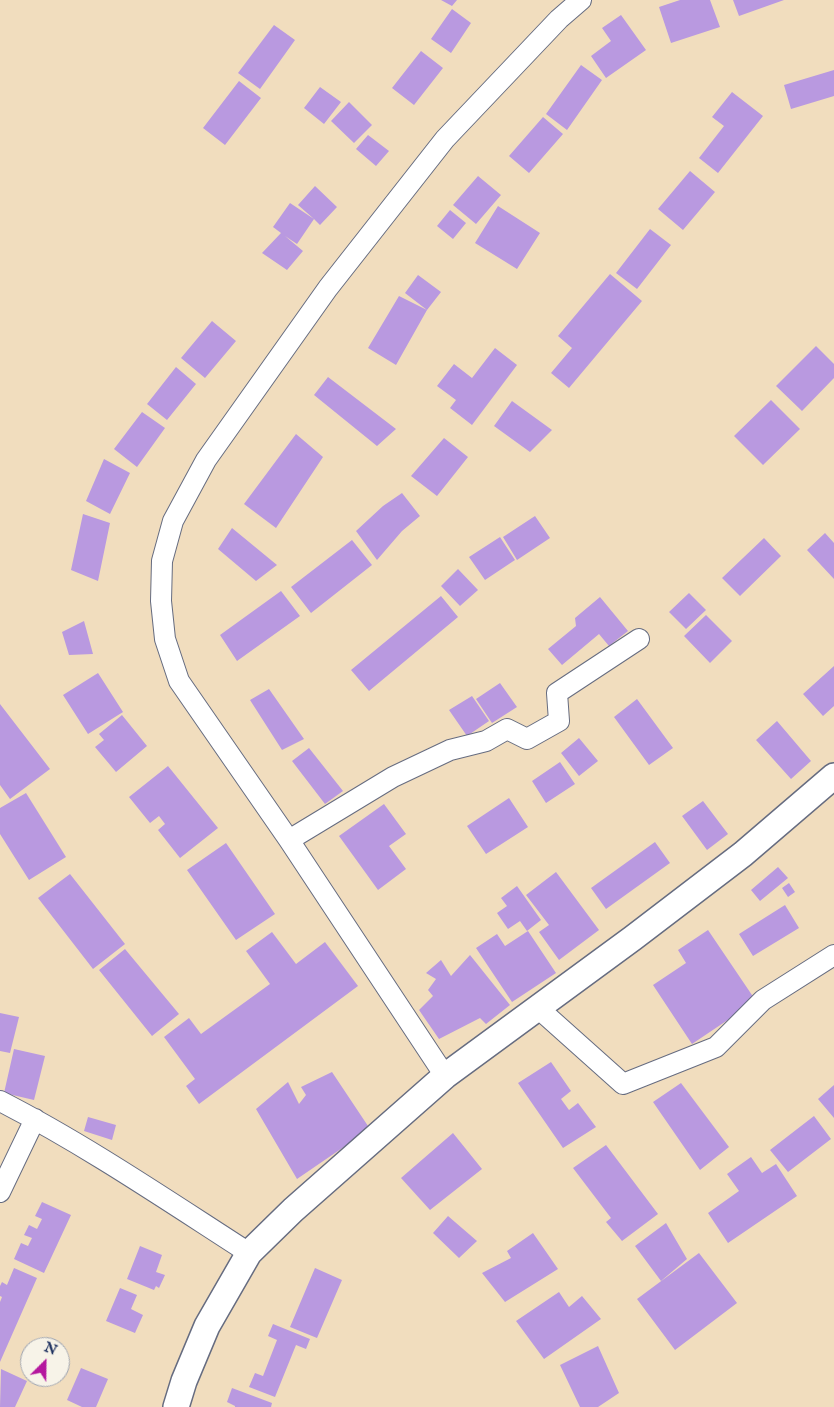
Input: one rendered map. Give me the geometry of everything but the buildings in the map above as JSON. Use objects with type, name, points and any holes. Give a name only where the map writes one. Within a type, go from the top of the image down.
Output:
[{"type":"street","points":[[445,1076],[289,840],[180,681],[165,638],[161,601],[162,561],[173,520],[206,460],[334,280],[445,139],[559,19],[581,0]]},
{"type":"street","points":[[289,840],[393,777],[450,750],[486,742],[507,729],[527,738],[560,722],[557,693],[638,639]]},
{"type":"street","points":[[176,1407],[184,1381],[208,1326],[249,1253],[293,1210],[445,1076],[633,938],[743,854],[834,776]]},
{"type":"street","points":[[538,1008],[623,1084],[716,1047],[763,1000],[834,955]]},
{"type":"street","points":[[0,1101],[35,1119],[249,1253]]},
{"type":"street","points":[[0,1192],[35,1119]]}]
